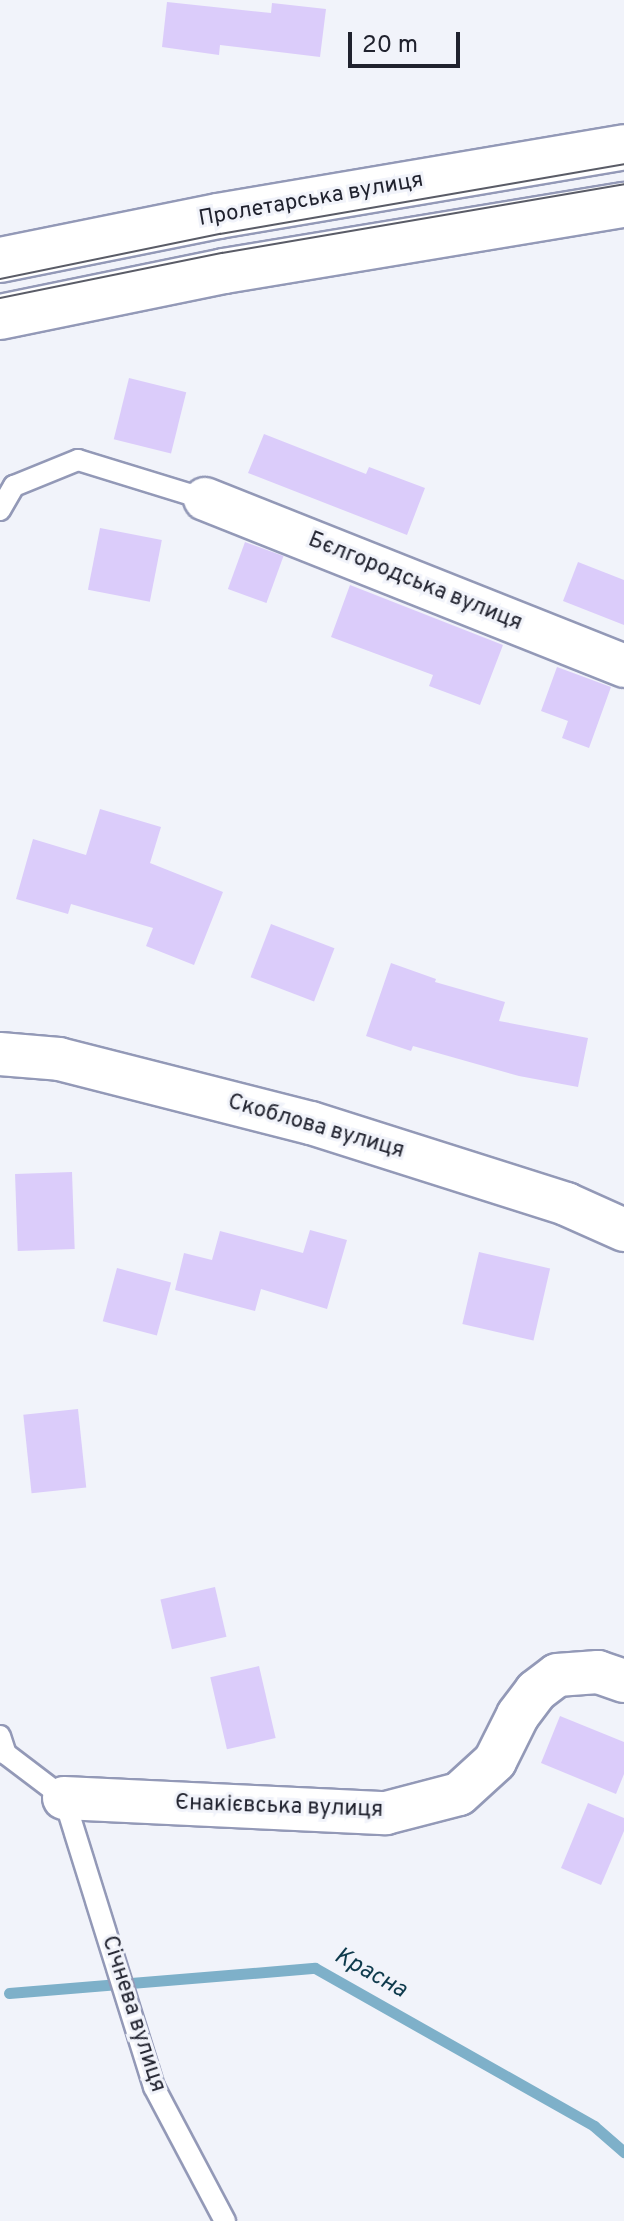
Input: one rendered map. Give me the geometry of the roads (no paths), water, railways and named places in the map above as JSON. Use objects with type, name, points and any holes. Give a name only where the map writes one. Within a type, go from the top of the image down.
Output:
[{"type":"main road","name":"Пролетарська вулиця","points":[[0,260],[218,216],[624,147]]},
{"type":"main road","points":[[0,317],[224,271],[624,205]]},
{"type":"street","name":"Бєлгородська вулиця","points":[[205,499],[624,666]]},
{"type":"street","name":"Скоблова вулиця","points":[[0,1054],[59,1059],[311,1123],[566,1204],[624,1230]]},
{"type":"street","name":"Єнакієвська вулиця","points":[[64,1798],[386,1813],[459,1794],[495,1761],[518,1715],[536,1691],[557,1675],[598,1672],[624,1681]]},
{"type":"lane","points":[[0,510],[14,486],[78,460],[205,499]]},
{"type":"lane","points":[[0,1736],[6,1754],[64,1798]]},
{"type":"lane","name":"Січнева вулиця","points":[[64,1798],[154,2087],[225,2221]]},
{"type":"waterway","name":"Красна","points":[[9,1993],[315,1968],[594,2126],[624,2152]]},
{"type":"tram line","points":[[0,279],[220,234],[624,164]]},
{"type":"tram line","points":[[0,298],[222,253],[624,184]]}]
